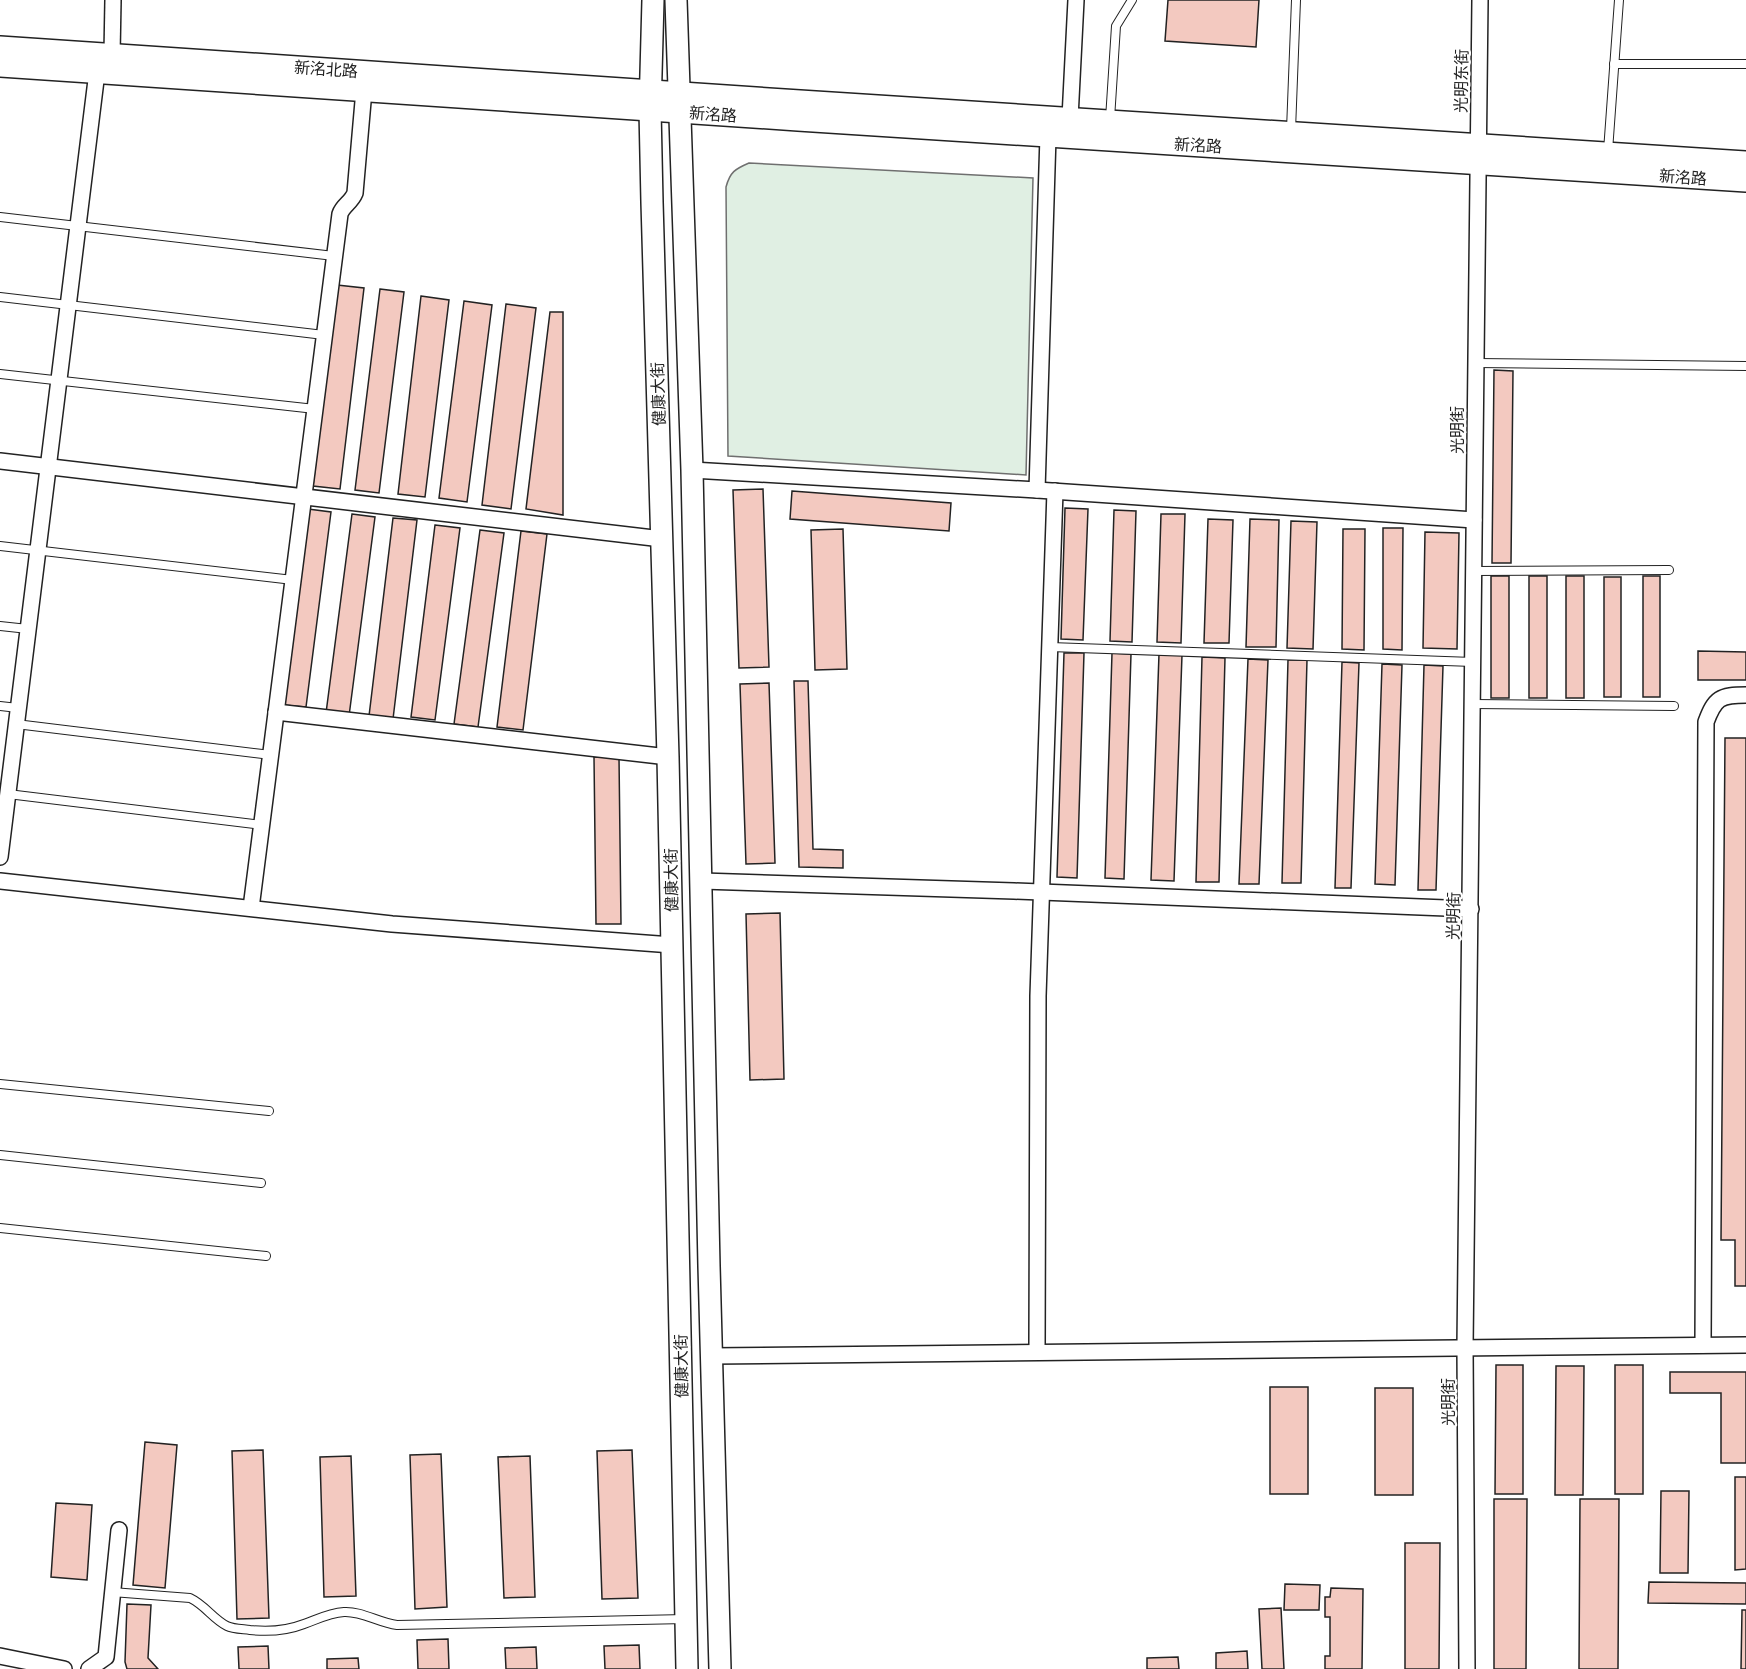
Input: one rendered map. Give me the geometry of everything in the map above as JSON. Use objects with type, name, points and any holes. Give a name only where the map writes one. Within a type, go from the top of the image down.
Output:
[{"type":"main road","name":"健康大街","points":[[653,0],[651,101],[668,757],[687,1669]]},
{"type":"main road","name":"健康大街","points":[[676,0],[692,470],[720,1669]]},
{"type":"main road","name":"新洺北路","points":[[0,47],[112,54],[651,101]]},
{"type":"main road","name":"新洺北路","points":[[0,66],[364,90],[651,101]]},
{"type":"main road","name":"新洺路","points":[[651,101],[1048,136],[1478,153],[1608,153],[1746,162]]},
{"type":"main road","name":"新洺路","points":[[680,103],[1070,118],[1291,132],[1746,181]]},
{"type":"street","points":[[112,54],[113,0]]},
{"type":"street","points":[[1070,118],[1076,0]]},
{"type":"street","name":"光明东街","points":[[1478,153],[1480,0]]},
{"type":"street","points":[[0,857],[5,790],[16,724],[98,72]]},
{"type":"street","points":[[251,908],[339,214],[343,206],[352,200],[354,193],[364,90]]},
{"type":"street","points":[[1037,490],[1048,136]]},
{"type":"street","name":"光明街","points":[[1467,1669],[1466,1347],[1478,153]]},
{"type":"street","points":[[0,461],[662,539]]},
{"type":"street","points":[[692,470],[1055,491],[1474,520]]},
{"type":"street","points":[[1037,1352],[1038,996],[1055,491]]},
{"type":"street","points":[[1703,1345],[1706,722],[1718,699],[1727,695],[1746,695]]},
{"type":"street","points":[[276,712],[668,757]]},
{"type":"street","points":[[0,881],[392,924],[672,945]]},
{"type":"street","points":[[702,881],[1471,909]]},
{"type":"street","points":[[712,1356],[1746,1345]]},
{"type":"street","points":[[89,1669],[106,1657],[119,1530]]},
{"type":"street","points":[[0,1656],[64,1669]]},
{"type":"lane","points":[[1110,120],[1116,26],[1132,0]]},
{"type":"lane","points":[[1291,132],[1296,0]]},
{"type":"lane","points":[[1608,153],[1619,0]]},
{"type":"lane","points":[[1614,64],[1746,64]]},
{"type":"lane","points":[[0,217],[334,256]]},
{"type":"lane","points":[[0,297],[324,335]]},
{"type":"lane","points":[[1476,363],[1746,366]]},
{"type":"lane","points":[[0,374],[315,409]]},
{"type":"lane","points":[[0,546],[293,580]]},
{"type":"lane","points":[[1474,571],[1669,570]]},
{"type":"lane","points":[[0,626],[28,628]]},
{"type":"lane","points":[[1050,647],[1473,662]]},
{"type":"lane","points":[[1473,704],[1674,706]]},
{"type":"lane","points":[[0,706],[18,708]]},
{"type":"lane","points":[[16,724],[271,755]]},
{"type":"lane","points":[[5,790],[262,825]]},
{"type":"lane","points":[[0,1084],[269,1111]]},
{"type":"lane","points":[[0,1155],[261,1183]]},
{"type":"lane","points":[[0,1228],[266,1256]]},
{"type":"lane","points":[[112,1592],[190,1598],[200,1602],[227,1626],[265,1631],[279,1631],[328,1614],[347,1612],[397,1626],[686,1619]]},
{"type":"green space","points":[[749,163],[1033,178],[1026,475],[728,456],[726,187],[734,172]]},
{"type":"building","points":[[1168,0],[1259,0],[1256,47],[1165,41]]},
{"type":"building","points":[[337,285],[364,288],[340,489],[313,486]]},
{"type":"building","points":[[380,289],[404,292],[379,493],[355,490]]},
{"type":"building","points":[[421,296],[449,300],[425,497],[398,494]]},
{"type":"building","points":[[464,301],[492,305],[467,502],[439,498]]},
{"type":"building","points":[[506,304],[536,308],[511,509],[482,505]]},
{"type":"building","points":[[550,312],[563,312],[563,515],[526,509]]},
{"type":"building","points":[[1494,370],[1513,371],[1511,563],[1492,563]]},
{"type":"building","points":[[763,489],[769,667],[739,668],[733,490]]},
{"type":"building","points":[[792,491],[951,503],[949,531],[790,519]]},
{"type":"building","points":[[1065,508],[1088,509],[1083,640],[1061,639]]},
{"type":"building","points":[[308,509],[331,512],[306,707],[283,705]]},
{"type":"building","points":[[1114,510],[1136,511],[1132,642],[1110,641]]},
{"type":"building","points":[[352,514],[375,517],[349,716],[326,713]]},
{"type":"building","points":[[1161,514],[1185,514],[1181,643],[1157,642]]},
{"type":"building","points":[[393,518],[417,520],[393,719],[369,716]]},
{"type":"building","points":[[1208,519],[1233,520],[1229,643],[1204,643]]},
{"type":"building","points":[[1250,519],[1279,520],[1276,647],[1246,647]]},
{"type":"building","points":[[1291,521],[1317,522],[1313,649],[1287,648]]},
{"type":"building","points":[[435,525],[460,528],[435,720],[411,717]]},
{"type":"building","points":[[1383,528],[1403,528],[1402,650],[1383,649]]},
{"type":"building","points":[[843,529],[847,669],[815,670],[811,530]]},
{"type":"building","points":[[1343,529],[1365,529],[1364,650],[1342,649]]},
{"type":"building","points":[[480,530],[504,533],[478,727],[454,724]]},
{"type":"building","points":[[521,531],[547,534],[523,730],[497,727]]},
{"type":"building","points":[[1425,532],[1459,533],[1457,649],[1423,648]]},
{"type":"building","points":[[1491,576],[1509,576],[1509,698],[1491,698]]},
{"type":"building","points":[[1529,576],[1547,576],[1547,698],[1529,698]]},
{"type":"building","points":[[1566,576],[1584,576],[1584,698],[1566,698]]},
{"type":"building","points":[[1643,576],[1660,576],[1660,697],[1643,697]]},
{"type":"building","points":[[1604,577],[1621,577],[1621,697],[1604,697]]},
{"type":"building","points":[[1698,651],[1746,652],[1746,680],[1698,680]]},
{"type":"building","points":[[1064,653],[1084,653],[1077,878],[1057,877]]},
{"type":"building","points":[[1112,653],[1131,654],[1124,879],[1105,878]]},
{"type":"building","points":[[1159,654],[1182,655],[1174,881],[1151,880]]},
{"type":"building","points":[[1202,657],[1225,658],[1219,882],[1196,882]]},
{"type":"building","points":[[1248,659],[1268,660],[1259,884],[1239,884]]},
{"type":"building","points":[[1288,660],[1307,660],[1301,883],[1282,883]]},
{"type":"building","points":[[1342,662],[1359,663],[1351,888],[1335,888]]},
{"type":"building","points":[[1382,664],[1402,665],[1395,885],[1375,884]]},
{"type":"building","points":[[1424,665],[1443,666],[1436,890],[1418,890]]},
{"type":"building","points":[[794,681],[808,681],[813,849],[843,850],[843,868],[799,867]]},
{"type":"building","points":[[769,683],[775,863],[746,864],[740,684]]},
{"type":"building","points":[[1725,738],[1746,738],[1746,1286],[1735,1286],[1735,1240],[1721,1240]]},
{"type":"building","points":[[594,757],[619,757],[621,924],[596,924]]},
{"type":"building","points":[[780,913],[784,1079],[750,1080],[746,914]]},
{"type":"building","points":[[1496,1365],[1523,1365],[1523,1494],[1495,1494]]},
{"type":"building","points":[[1615,1365],[1643,1365],[1643,1494],[1615,1494]]},
{"type":"building","points":[[1556,1366],[1584,1366],[1583,1495],[1555,1495]]},
{"type":"building","points":[[1670,1372],[1746,1372],[1746,1463],[1721,1463],[1721,1393],[1670,1393]]},
{"type":"building","points":[[1270,1387],[1308,1387],[1308,1494],[1270,1494]]},
{"type":"building","points":[[1375,1388],[1413,1388],[1413,1495],[1375,1495]]},
{"type":"building","points":[[145,1442],[177,1445],[165,1588],[133,1585]]},
{"type":"building","points":[[263,1450],[269,1618],[237,1619],[232,1451]]},
{"type":"building","points":[[632,1450],[638,1598],[602,1599],[597,1451]]},
{"type":"building","points":[[441,1454],[447,1607],[415,1609],[410,1455]]},
{"type":"building","points":[[351,1456],[356,1596],[324,1597],[320,1457]]},
{"type":"building","points":[[530,1456],[535,1597],[504,1598],[498,1457]]},
{"type":"building","points":[[1735,1477],[1746,1477],[1746,1569],[1735,1570]]},
{"type":"building","points":[[1661,1491],[1689,1491],[1688,1573],[1660,1573]]},
{"type":"building","points":[[1494,1499],[1527,1499],[1526,1669],[1494,1669]]},
{"type":"building","points":[[1580,1499],[1619,1499],[1618,1669],[1579,1669]]},
{"type":"building","points":[[56,1503],[92,1505],[87,1580],[51,1577]]},
{"type":"building","points":[[1405,1543],[1440,1543],[1439,1669],[1405,1669]]},
{"type":"building","points":[[1649,1582],[1746,1583],[1746,1604],[1648,1603]]},
{"type":"building","points":[[1285,1584],[1320,1585],[1319,1610],[1284,1610]]},
{"type":"building","points":[[1331,1588],[1363,1589],[1362,1669],[1325,1669],[1325,1656],[1330,1656],[1330,1617],[1325,1617],[1325,1597],[1330,1597]]},
{"type":"building","points":[[127,1604],[151,1605],[148,1658],[158,1669],[127,1669],[125,1662]]},
{"type":"building","points":[[1281,1608],[1284,1669],[1262,1669],[1259,1609]]},
{"type":"building","points":[[1742,1610],[1746,1610],[1746,1669],[1741,1669]]},
{"type":"building","points":[[448,1639],[449,1669],[418,1669],[417,1640]]},
{"type":"building","points":[[639,1645],[640,1669],[605,1669],[604,1646]]},
{"type":"building","points":[[268,1646],[269,1669],[239,1669],[238,1647]]},
{"type":"building","points":[[536,1647],[537,1669],[506,1669],[505,1648]]},
{"type":"building","points":[[1247,1651],[1248,1669],[1216,1669],[1216,1653]]},
{"type":"building","points":[[1178,1657],[1179,1669],[1147,1669],[1147,1658]]},
{"type":"building","points":[[358,1658],[359,1669],[327,1669],[327,1659]]}]
